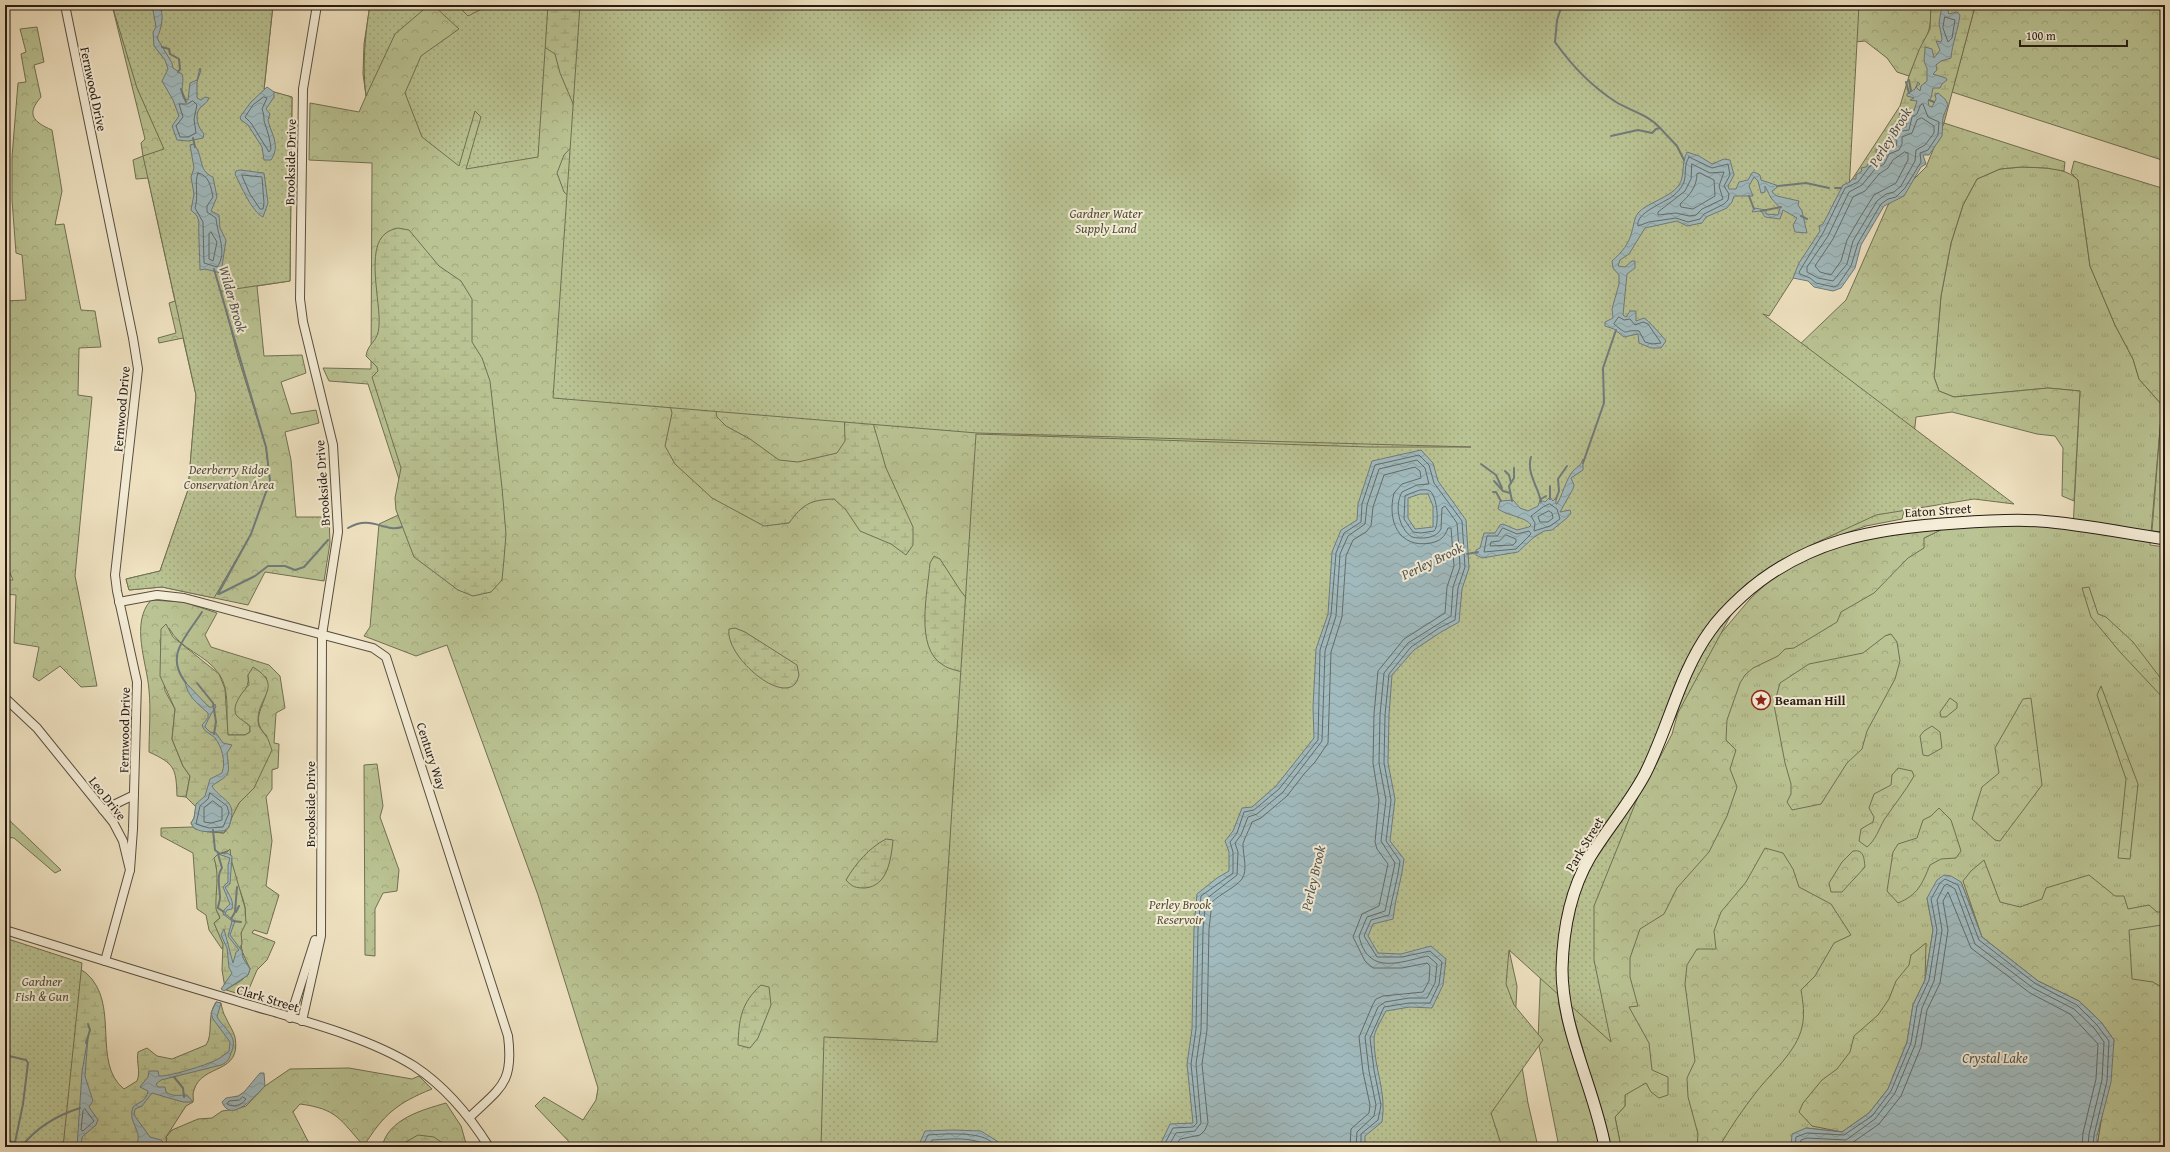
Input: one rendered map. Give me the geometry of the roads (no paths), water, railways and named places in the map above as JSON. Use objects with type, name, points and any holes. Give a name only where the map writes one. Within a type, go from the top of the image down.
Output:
[{"type":"street","name":"Fernwood Drive","points":[[65,5],[138,369],[115,575],[119,602],[137,682],[134,795],[130,870]]},
{"type":"street","name":"Brookside Drive","points":[[302,1021],[318,951],[321,914],[322,635],[338,537],[335,464],[331,435],[302,314],[300,284],[303,89],[317,5]]},
{"type":"street","name":"Eaton Street","points":[[1733,605],[1764,578],[1803,554],[1858,535],[1889,528],[1998,520],[2030,520],[2165,539]]},
{"type":"street","name":"Century Way","points":[[119,602],[157,595],[169,595],[373,648],[386,657],[508,1036],[510,1059],[507,1076],[499,1089],[470,1117]]},
{"type":"street","name":"Park Street","points":[[1605,1147],[1568,1022],[1564,1000],[1562,962],[1569,908],[1579,879],[1589,858],[1634,795],[1648,768],[1695,654],[1716,622],[1733,605]]},
{"type":"street","name":"Leo Drive","points":[[5,698],[37,728],[103,810],[119,833],[130,870],[105,961]]},
{"type":"street","points":[[103,810],[134,795]]},
{"type":"street","name":"Brookside Drive","points":[[290,1018],[312,955],[321,914]]},
{"type":"street","name":"Clark Street","points":[[5,930],[302,1021],[367,1044],[406,1062],[434,1082],[470,1117],[489,1147]]},
{"type":"water","points":[[152,5],[159,5],[161,9],[162,22],[157,38],[172,63],[173,68],[182,74],[182,93],[184,99],[188,100],[190,83],[197,80],[200,68],[201,70],[197,82],[197,98],[201,100],[205,97],[209,98],[197,114],[200,128],[204,134],[203,138],[188,141],[177,140],[172,126],[179,116],[173,100],[162,81],[168,69],[165,60],[154,46],[153,32],[156,27]]},
{"type":"water","points":[[1942,5],[1946,5],[1949,14],[1957,12],[1960,15],[1951,58],[1941,61],[1936,65],[1937,70],[1933,74],[1946,78],[1947,80],[1940,88],[1933,88],[1931,98],[1928,101],[1929,106],[1932,107],[1936,99],[1935,94],[1938,93],[1945,99],[1948,105],[1943,117],[1942,136],[1929,155],[1923,155],[1926,164],[1921,167],[1904,196],[1884,206],[1861,245],[1855,268],[1841,288],[1833,291],[1814,287],[1808,281],[1793,278],[1799,263],[1820,231],[1819,226],[1823,224],[1843,185],[1850,182],[1852,179],[1856,179],[1856,175],[1862,171],[1861,168],[1866,167],[1872,158],[1877,159],[1876,149],[1881,149],[1883,144],[1893,144],[1893,142],[1887,139],[1891,129],[1906,127],[1907,113],[1910,109],[1914,111],[1917,101],[1910,100],[1914,98],[1907,96],[1907,94],[1915,89],[1918,82],[1920,84],[1916,87],[1920,91],[1921,86],[1927,81],[1927,68],[1924,60],[1925,47],[1932,49],[1934,58],[1940,50],[1936,41],[1941,42],[1942,39],[1939,23]]},
{"type":"water","points":[[267,87],[274,92],[274,97],[266,109],[270,114],[268,120],[275,144],[274,155],[271,160],[264,160],[262,147],[248,125],[241,120],[240,117],[251,102]]},
{"type":"water","points":[[193,144],[199,152],[205,171],[213,177],[217,197],[211,211],[219,215],[220,228],[226,240],[221,273],[205,269],[200,270],[199,222],[197,216],[191,210],[194,194],[191,177],[194,168],[190,145]]},
{"type":"water","points":[[1687,152],[1699,156],[1712,164],[1724,159],[1730,160],[1734,175],[1728,186],[1729,189],[1736,189],[1739,182],[1748,180],[1754,172],[1760,175],[1761,180],[1779,186],[1772,191],[1773,193],[1777,196],[1799,201],[1798,205],[1802,211],[1807,233],[1795,232],[1793,225],[1797,218],[1783,210],[1780,219],[1765,217],[1761,211],[1752,212],[1754,208],[1766,210],[1766,214],[1778,215],[1780,208],[1771,198],[1765,186],[1765,192],[1761,193],[1758,181],[1754,177],[1749,186],[1753,196],[1734,196],[1732,202],[1727,208],[1706,217],[1702,223],[1687,226],[1677,221],[1645,228],[1629,254],[1620,260],[1618,266],[1625,267],[1632,261],[1635,261],[1635,268],[1627,274],[1623,315],[1626,317],[1630,311],[1636,311],[1636,321],[1644,318],[1666,341],[1661,348],[1651,348],[1639,343],[1638,334],[1624,337],[1614,329],[1605,326],[1605,322],[1613,318],[1612,309],[1619,284],[1619,275],[1613,268],[1612,261],[1627,244],[1638,213],[1642,209],[1675,190],[1679,185],[1682,178],[1684,161]]},
{"type":"water","points":[[240,170],[264,173],[268,203],[263,217],[255,210],[240,185],[235,174],[236,171]]},
{"type":"water","name":"Perley Brook Reservoir","points":[[1421,450],[1433,463],[1438,481],[1466,520],[1469,568],[1462,589],[1459,622],[1414,650],[1392,675],[1388,763],[1395,799],[1390,841],[1404,859],[1393,919],[1373,924],[1368,936],[1378,953],[1401,954],[1431,946],[1446,959],[1443,985],[1432,1008],[1410,1007],[1386,1011],[1378,1025],[1374,1039],[1376,1060],[1382,1090],[1382,1122],[1365,1136],[1365,1147],[1159,1147],[1170,1124],[1193,1123],[1187,1064],[1192,1029],[1194,928],[1197,894],[1217,878],[1229,871],[1229,852],[1225,841],[1233,831],[1242,808],[1252,807],[1276,786],[1314,738],[1313,707],[1316,649],[1328,614],[1332,552],[1341,530],[1357,520],[1358,504],[1372,461]],"holes":[[[1420,494],[1428,494],[1433,506],[1433,527],[1415,529],[1408,518],[1408,498]]]},
{"type":"water","points":[[1583,459],[1583,470],[1571,478],[1574,485],[1573,489],[1560,512],[1570,510],[1571,513],[1567,518],[1552,530],[1544,531],[1533,538],[1518,552],[1482,558],[1476,555],[1476,550],[1480,548],[1484,533],[1495,533],[1500,525],[1503,524],[1517,530],[1529,527],[1531,525],[1529,522],[1521,518],[1498,509],[1500,501],[1513,500],[1520,508],[1528,511],[1538,506],[1540,500],[1545,502],[1550,497],[1553,501],[1556,498],[1557,504],[1570,475],[1580,465]]},
{"type":"water","points":[[185,682],[209,707],[212,707],[215,704],[216,707],[205,727],[210,732],[216,733],[223,743],[232,745],[227,753],[227,774],[212,786],[226,800],[231,808],[232,813],[230,824],[227,829],[223,831],[201,831],[193,827],[191,823],[194,818],[196,804],[205,796],[210,779],[222,773],[224,764],[221,750],[215,738],[204,729],[202,725],[208,718],[208,713],[188,692]]},
{"type":"water","points":[[227,853],[232,856],[230,884],[225,887],[231,898],[232,909],[227,910],[225,914],[235,921],[230,935],[242,951],[243,958],[250,969],[248,975],[224,991],[221,989],[232,973],[229,968],[227,948],[221,935],[224,929],[233,963],[236,952],[239,950],[228,936],[232,921],[223,914],[224,910],[230,904],[223,887],[228,882],[228,865],[230,858],[218,854]]},
{"type":"water","name":"Crystal Lake","points":[[1944,875],[1951,876],[1961,882],[1982,937],[2038,981],[2079,1001],[2101,1022],[2114,1040],[2111,1082],[2097,1136],[2097,1147],[1791,1147],[1792,1134],[1806,1128],[1842,1132],[1869,1113],[1888,1089],[1907,1042],[1913,1005],[1925,980],[1933,930],[1927,898],[1937,880]]},
{"type":"water","points":[[216,1002],[221,1003],[217,1017],[230,1034],[233,1042],[229,1059],[221,1065],[161,1080],[156,1084],[158,1087],[165,1087],[166,1092],[171,1095],[187,1095],[193,1102],[183,1102],[152,1093],[142,1106],[135,1109],[134,1115],[150,1137],[161,1140],[167,1146],[127,1147],[136,1145],[138,1140],[132,1112],[133,1107],[147,1095],[148,1091],[140,1087],[148,1077],[149,1071],[158,1071],[159,1076],[179,1073],[211,1062],[220,1058],[229,1051],[230,1042],[213,1019],[211,1013]]},
{"type":"water","points":[[88,1037],[85,1076],[93,1101],[89,1107],[98,1120],[96,1125],[82,1137],[81,1147],[77,1147],[82,1072]]},
{"type":"water","points":[[260,1073],[264,1073],[265,1086],[244,1106],[231,1110],[226,1108],[222,1102],[226,1098],[238,1096],[244,1092]]},
{"type":"water","points":[[925,1131],[981,1131],[997,1141],[999,1147],[918,1147]]},
{"type":"waterway","points":[[1562,5],[1557,20],[1555,42],[1568,59],[1582,75],[1607,96],[1645,116],[1660,128]]},
{"type":"waterway","points":[[162,47],[169,49],[170,54],[179,59],[180,69],[178,72]]},
{"type":"waterway","points":[[1909,80],[1911,91]]},
{"type":"waterway","points":[[1906,82],[1909,93]]},
{"type":"waterway","name":"Wilder Brook","points":[[181,89],[186,102]]},
{"type":"waterway","points":[[1929,100],[1934,102]]},
{"type":"waterway","points":[[1899,128],[1900,113],[1902,111]]},
{"type":"waterway","points":[[1902,119],[1907,116]]},
{"type":"waterway","points":[[1902,119],[1906,122]]},
{"type":"waterway","points":[[1611,136],[1638,130],[1652,133],[1656,129],[1660,128],[1677,146],[1684,160]]},
{"type":"waterway","name":"Wilder Brook","points":[[193,138],[195,147]]},
{"type":"waterway","points":[[1777,186],[1806,183],[1829,188]]},
{"type":"waterway","points":[[1835,188],[1841,188]]},
{"type":"waterway","points":[[1749,196],[1754,209]]},
{"type":"waterway","points":[[1761,211],[1781,207]]},
{"type":"waterway","name":"Perley Brook","points":[[1801,216],[1807,219]]},
{"type":"waterway","name":"Wilder Brook","points":[[214,269],[266,447],[270,481],[251,534],[218,594]]},
{"type":"waterway","name":"Perley Brook","points":[[1583,463],[1604,403],[1603,368],[1616,330]]},
{"type":"waterway","points":[[1531,457],[1531,475],[1541,502]]},
{"type":"waterway","points":[[1481,464],[1496,475],[1502,488]]},
{"type":"waterway","points":[[1556,499],[1559,491],[1558,479],[1567,466]]},
{"type":"waterway","points":[[1512,501],[1509,486],[1514,478],[1514,468]]},
{"type":"waterway","points":[[1505,471],[1509,475],[1511,483]]},
{"type":"waterway","points":[[1494,481],[1503,491],[1510,493]]},
{"type":"waterway","points":[[1550,486],[1550,499]]},
{"type":"waterway","points":[[1493,492],[1496,492],[1501,501]]},
{"type":"waterway","points":[[1541,499],[1546,496]]},
{"type":"waterway","points":[[348,528],[356,524],[364,523],[371,523],[389,528],[402,527]]},
{"type":"waterway","points":[[219,594],[255,576],[268,566],[285,566],[295,570],[304,567],[328,540]]},
{"type":"waterway","name":"Perley Brook","points":[[1467,554],[1478,552]]},
{"type":"waterway","name":"Wilder Brook","points":[[186,683],[177,664],[177,655],[184,638],[202,612]]},
{"type":"waterway","points":[[197,683],[213,703],[216,722],[214,734]]},
{"type":"waterway","name":"Wilder Brook","points":[[213,830],[215,850],[220,854]]},
{"type":"waterway","points":[[218,854],[222,868],[219,875],[220,898],[218,908],[224,912]]},
{"type":"waterway","points":[[231,919],[235,912],[237,887]]},
{"type":"waterway","points":[[236,912],[239,906]]},
{"type":"waterway","points":[[233,921],[241,922]]},
{"type":"waterway","points":[[86,1043],[90,1030],[88,1024]]},
{"type":"waterway","points":[[5,1055],[26,1060],[28,1063],[23,1104],[14,1147]]},
{"type":"waterway","points":[[174,1077],[183,1088],[184,1097]]},
{"type":"waterway","points":[[22,1146],[34,1133],[48,1122],[80,1108]]},
{"type":"waterway","points":[[5,1139],[22,1146]]},
{"type":"place","name":"Beaman Hill","points":[[1761,700]]},
{"type":"park label","name":"Gardner Water Supply Land","points":[[1106,220]]},
{"type":"park label","name":"Deerberry Ridge Conservation Area","points":[[229,476]]},
{"type":"park label","name":"Gardner Fish & Gun","points":[[42,988]]}]
